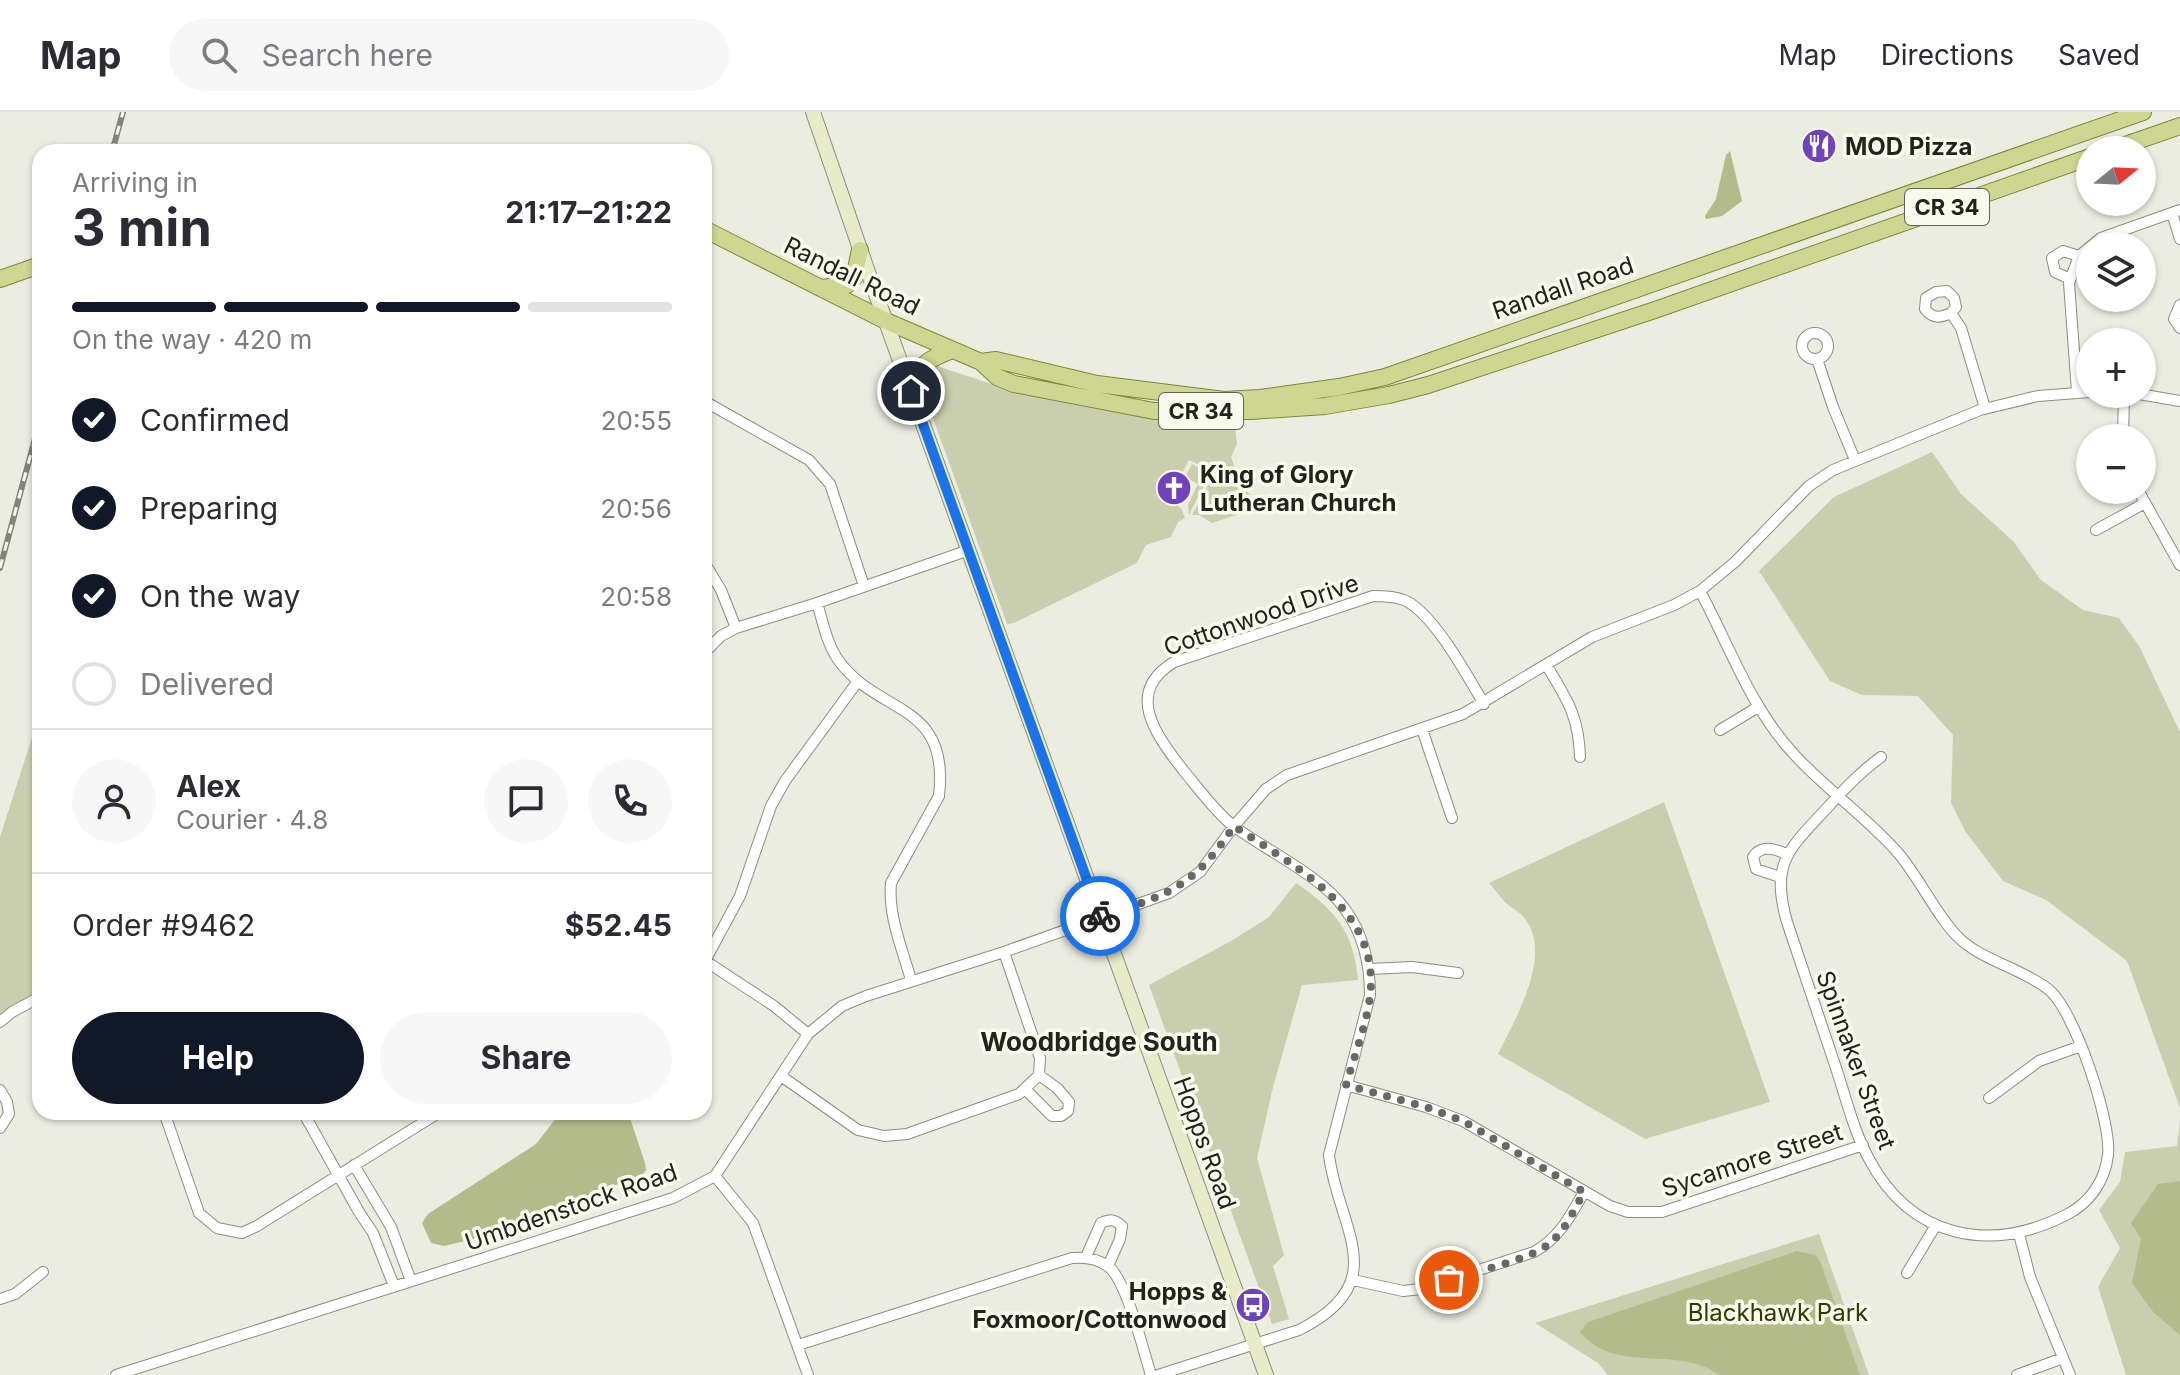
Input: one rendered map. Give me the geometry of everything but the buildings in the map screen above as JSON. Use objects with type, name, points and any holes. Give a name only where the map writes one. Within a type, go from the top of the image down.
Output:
[{"type":"main road","name":"Hopps Road","points":[[813,112],[1266,1375]]},
{"type":"main road","name":"Randall Road","points":[[981,362],[996,360],[1097,384],[1224,400],[1339,387],[1385,377],[2143,112]]},
{"type":"main road","points":[[2151,136],[2180,126]]},
{"type":"main road","name":"Randall Road","points":[[712,233],[886,321],[981,362],[997,377],[1014,384],[1154,411],[1251,411],[1325,406],[1439,382],[1655,310],[2076,162]]},
{"type":"main road","points":[[821,288],[847,285],[854,278],[860,250]]},
{"type":"main road","points":[[0,279],[32,268]]},
{"type":"main road","points":[[911,391],[916,375],[927,360],[952,350]]},
{"type":"street","points":[[2118,232],[2176,212],[2180,239]]},
{"type":"street","points":[[2070,279],[2055,272],[2052,258],[2063,251],[2076,255]]},
{"type":"street","points":[[2076,264],[2070,279],[2076,376]]},
{"type":"street","points":[[2180,305],[2174,319],[2180,328]]},
{"type":"street","points":[[1951,313],[1961,328],[1985,408]]},
{"type":"street","points":[[1817,359],[1855,460]]},
{"type":"street","name":"Umbdenstock Road","points":[[116,1375],[673,1198],[715,1176],[808,1034],[842,1006],[1153,900],[1184,885],[1200,872],[1266,789],[1287,775],[1422,729],[1484,704],[1592,637],[1674,605],[1700,591],[1735,562],[1809,486],[1833,470],[1985,408],[2076,392]]},
{"type":"street","points":[[2156,397],[2180,401]]},
{"type":"street","points":[[712,405],[809,460],[820,471],[830,484],[864,586]]},
{"type":"street","points":[[2096,530],[2143,504]]},
{"type":"street","points":[[2146,504],[2180,565]]},
{"type":"street","points":[[712,645],[736,628],[969,550]]},
{"type":"street","points":[[712,575],[736,628]]},
{"type":"street","name":"Spinnaker Street","points":[[1700,591],[1758,707],[1791,751],[1894,848],[1914,871],[1957,937],[2047,988],[2060,1000],[2081,1046],[2109,1137],[2103,1174],[2093,1194],[2078,1209],[2019,1234],[1972,1236],[1936,1225],[1918,1215],[1888,1190],[1863,1145],[1781,898],[1780,877],[1790,848],[1838,796]]},
{"type":"street","name":"Cottonwood Drive","points":[[1353,1280],[1352,1235],[1331,1172],[1329,1155],[1370,995],[1370,969],[1360,933],[1338,900],[1234,826],[1206,799],[1159,737],[1152,723],[1148,708],[1150,686],[1161,670],[1174,662],[1373,596],[1393,597],[1417,610],[1450,648],[1484,704]]},
{"type":"street","points":[[817,603],[835,654],[858,681],[896,704],[924,726],[939,760],[939,796],[891,883],[889,899],[893,919],[911,980]]},
{"type":"street","points":[[1547,666],[1573,710],[1579,732],[1580,757]]},
{"type":"street","points":[[712,946],[740,896],[771,806],[785,781],[858,681]]},
{"type":"street","points":[[1720,730],[1758,707]]},
{"type":"street","points":[[1422,729],[1452,818]]},
{"type":"street","points":[[1838,796],[1881,757]]},
{"type":"street","points":[[1780,877],[1756,869],[1753,857],[1758,850],[1768,848],[1787,854]]},
{"type":"street","points":[[781,1076],[858,1130],[884,1136],[907,1134],[1019,1094],[1039,1075],[1040,1058],[1004,952]]},
{"type":"street","points":[[712,965],[774,1006],[808,1034]]},
{"type":"street","points":[[1370,969],[1412,967],[1458,973]]},
{"type":"street","points":[[0,1022],[32,1001]]},
{"type":"street","points":[[1989,1098],[2039,1061],[2081,1046]]},
{"type":"street","points":[[1025,1089],[1052,1116],[1061,1116],[1068,1111],[1069,1102],[1039,1075]]},
{"type":"street","name":"Sycamore Street","points":[[1346,1085],[1426,1107],[1463,1121],[1584,1192],[1628,1212],[1662,1212],[1863,1145]]},
{"type":"street","points":[[0,1090],[9,1114],[0,1128]]},
{"type":"street","points":[[167,1120],[199,1213],[217,1228],[242,1233],[427,1120]]},
{"type":"street","points":[[308,1120],[373,1233],[394,1286]]},
{"type":"street","points":[[354,1165],[391,1227],[411,1281]]},
{"type":"street","points":[[715,1176],[753,1223],[808,1375]]},
{"type":"street","points":[[1158,1375],[1317,1322],[1337,1304],[1353,1280],[1403,1291],[1421,1289],[1534,1252],[1549,1244],[1563,1228],[1584,1192]]},
{"type":"street","points":[[1086,1257],[1101,1223],[1116,1220],[1122,1226],[1120,1239],[1108,1266]]},
{"type":"street","points":[[1907,1273],[1936,1225]]},
{"type":"street","points":[[2019,1234],[2030,1277],[2070,1375]]},
{"type":"street","points":[[798,1345],[1072,1258],[1086,1257],[1108,1266],[1123,1289],[1151,1375]]},
{"type":"street","points":[[0,1299],[15,1294],[43,1272]]},
{"type":"street","points":[[2017,1375],[2063,1358]]},
{"type":"green space","points":[[931,364],[1016,392],[1101,410],[1234,421],[1237,444],[1231,457],[1241,485],[1261,507],[1212,523],[1199,515],[1192,515],[1215,472],[1189,460],[1181,475],[1172,471],[1160,496],[1181,508],[1185,518],[1178,522],[1171,537],[1146,545],[1137,563],[1007,624],[928,404],[929,393],[940,392],[940,387],[945,386],[944,383],[923,382]]},
{"type":"green space","points":[[1932,452],[1961,494],[2013,541],[2041,580],[2083,610],[2119,618],[2139,646],[2180,732],[2180,1108],[2127,961],[2046,900],[2003,881],[1965,831],[1951,803],[1953,735],[1918,696],[1862,695],[1830,681],[1759,571],[1834,497]]},
{"type":"green space","points":[[1192,464],[1210,473],[1189,515],[1188,505],[1198,484],[1185,477]]},
{"type":"green space","points":[[32,738],[32,996],[0,1014],[0,837]]},
{"type":"green space","points":[[1664,802],[1770,1102],[1645,1139],[1498,1054],[1528,990],[1535,954],[1534,938],[1526,919],[1505,902],[1489,883]]},
{"type":"green space","points":[[1296,883],[1321,902],[1340,923],[1352,948],[1358,980],[1302,985],[1273,1087],[1257,1158],[1284,1255],[1273,1266],[1289,1319],[1272,1324],[1149,985],[1269,917]]},
{"type":"green space","points":[[2180,1120],[2180,1375],[2126,1375],[2098,1287],[2120,1248],[2099,1210],[2120,1182],[2125,1152],[2177,1146]]},
{"type":"green space","name":"Blackhawk Park","points":[[1819,1234],[1869,1375],[1608,1375],[1598,1363],[1535,1323]]},
{"type":"shaded area","points":[[1730,151],[1742,201],[1722,216],[1706,219],[1716,199],[1726,155]]},
{"type":"shaded area","points":[[555,1120],[631,1120],[646,1170],[570,1207],[526,1222],[510,1224],[494,1234],[444,1246],[431,1243],[422,1223],[428,1214],[536,1144]]},
{"type":"shaded area","points":[[2180,1181],[2180,1335],[2154,1313],[2132,1283],[2141,1239],[2131,1223],[2158,1184]]},
{"type":"shaded area","name":"Blackhawk Park","points":[[1797,1251],[1815,1255],[1820,1261],[1860,1375],[1720,1375],[1684,1361],[1610,1352],[1594,1345],[1580,1332],[1588,1322]]},
{"type":"railway","points":[[114,144],[123,112]]},
{"type":"railway","points":[[0,568],[32,450]]},
{"type":"way so far","points":[[1100,916],[1153,900],[1184,885],[1200,872],[1234,826],[1338,900],[1360,933],[1370,969],[1370,995],[1346,1085],[1426,1107],[1463,1121],[1584,1192],[1563,1228],[1549,1244],[1534,1252],[1449,1280]]},
{"type":"place","name":"MOD Pizza","points":[[1819,146]]},
{"type":"place","name":"King of Glory Lutheran Church","points":[[1174,488]]},
{"type":"place","name":"Hopps & Foxmoor/Cottonwood","points":[[1253,1305]]},
{"type":"district","name":"Woodbridge South","points":[[1099,1041]]},
{"type":"route","points":[[911,391],[1100,916]]}]
